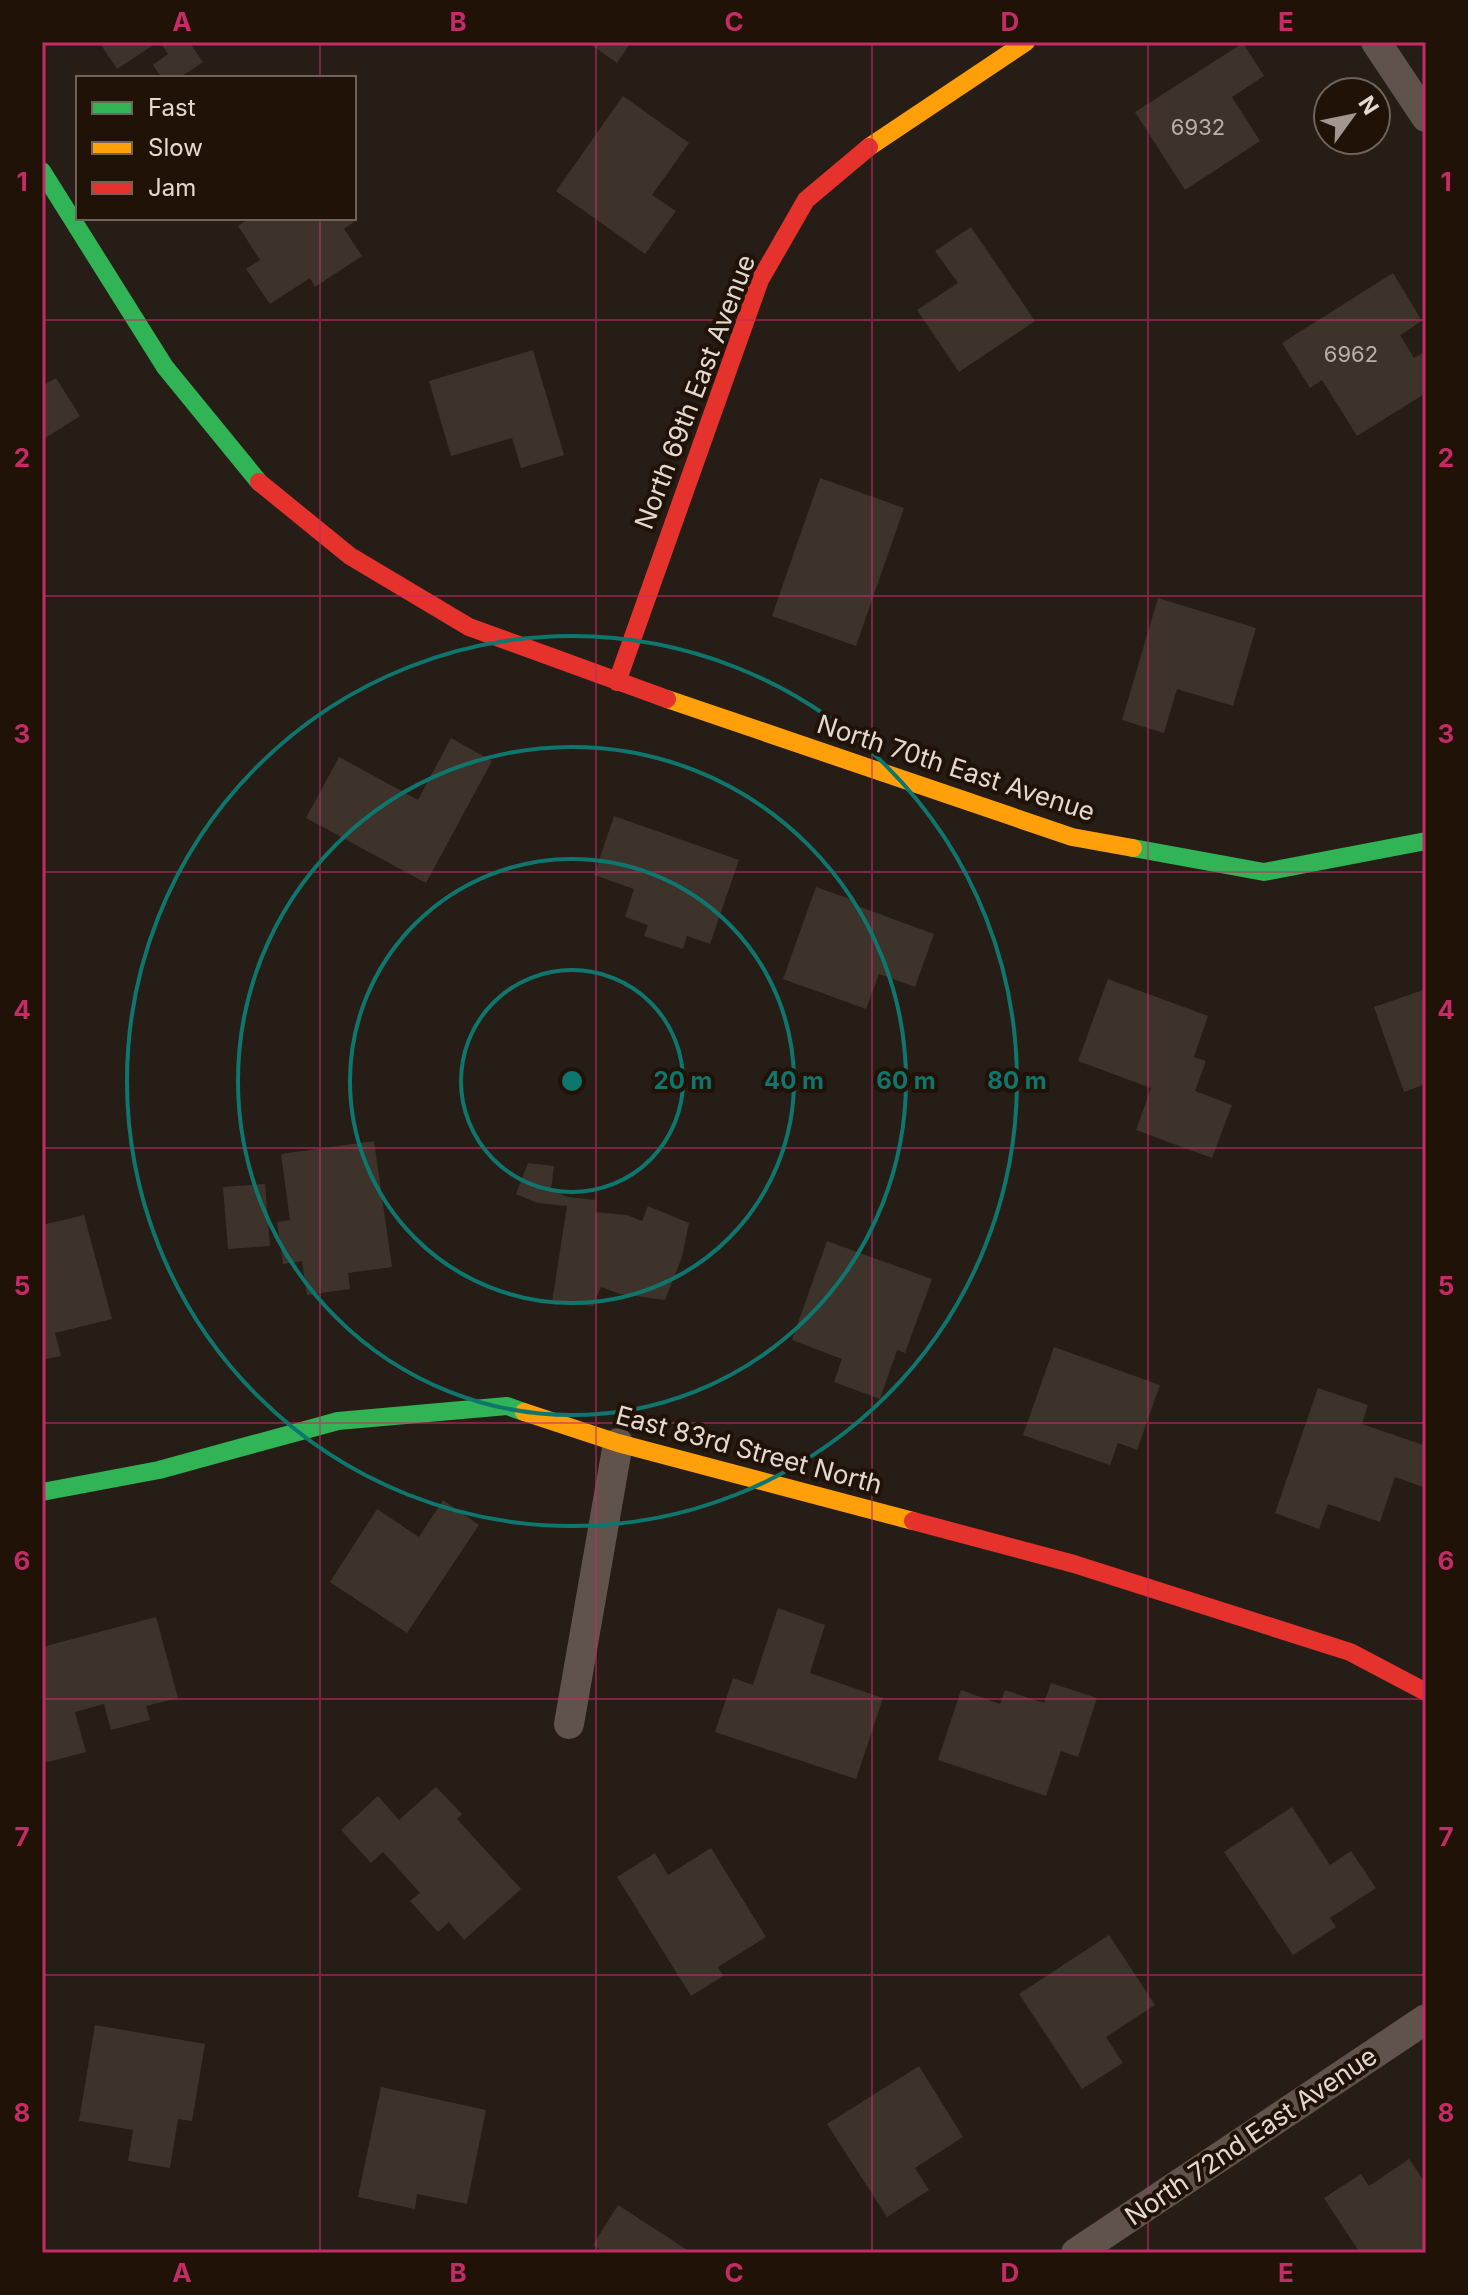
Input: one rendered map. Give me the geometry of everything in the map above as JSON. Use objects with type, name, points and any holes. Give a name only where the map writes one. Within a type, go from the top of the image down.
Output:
[{"type":"street","name":"North 69th East Avenue","points":[[617,682],[760,280],[806,200],[871,145],[1026,42]]},
{"type":"street","points":[[1376,42],[1426,117]]},
{"type":"street","name":"North 70th East Avenue","points":[[42,171],[165,367],[257,480],[350,556],[469,627],[617,682],[1072,837],[1264,872],[1426,841]]},
{"type":"street","name":"East 83rd Street North","points":[[42,1492],[159,1470],[338,1421],[507,1406],[618,1443],[1074,1564],[1350,1652],[1426,1692]]},
{"type":"street","points":[[569,1724],[618,1443]]},
{"type":"street","name":"North 72nd East Avenue","points":[[1076,2253],[1426,2019]]},
{"type":"building","points":[[99,42],[158,42],[117,69]]},
{"type":"building","points":[[160,42],[189,42],[203,62],[182,76],[161,76],[153,65],[168,54]]},
{"type":"building","points":[[587,42],[631,42],[617,63]]},
{"type":"building","points":[[1243,43],[1264,76],[1232,97],[1260,141],[1185,190],[1135,112]]},
{"type":"building","points":[[623,96],[689,143],[652,195],[676,211],[645,254],[556,191]]},
{"type":"building","points":[[247,220],[353,220],[344,229],[362,256],[315,287],[310,278],[270,304],[246,269],[260,260],[238,226]]},
{"type":"building","points":[[971,227],[1035,321],[959,372],[917,310],[958,283],[935,251]]},
{"type":"building","points":[[1393,273],[1422,321],[1400,335],[1414,358],[1426,351],[1426,393],[1357,436],[1322,380],[1310,388],[1282,343]]},
{"type":"building","points":[[533,350],[564,455],[521,468],[512,438],[451,456],[429,381]]},
{"type":"building","points":[[56,378],[80,416],[42,440],[42,386]]},
{"type":"building","points":[[820,478],[904,508],[856,646],[772,616]]},
{"type":"building","points":[[1158,598],[1256,628],[1233,706],[1177,689],[1164,733],[1122,720]]},
{"type":"building","points":[[451,738],[492,761],[426,883],[306,818],[339,757],[418,800]]},
{"type":"building","points":[[614,816],[739,860],[710,944],[687,936],[683,949],[644,936],[648,925],[625,917],[634,889],[594,875]]},
{"type":"building","points":[[816,887],[853,900],[852,904],[934,934],[915,987],[879,974],[866,1009],[783,979]]},
{"type":"building","points":[[1108,979],[1208,1016],[1194,1057],[1206,1061],[1195,1091],[1232,1105],[1212,1158],[1136,1130],[1151,1088],[1078,1061]]},
{"type":"building","points":[[1426,989],[1426,1084],[1404,1092],[1374,1007]]},
{"type":"building","points":[[374,1141],[392,1267],[348,1273],[350,1289],[307,1295],[302,1261],[283,1264],[277,1222],[290,1220],[281,1154]]},
{"type":"building","points":[[528,1163],[554,1166],[551,1190],[568,1197],[596,1200],[595,1212],[627,1215],[642,1221],[648,1206],[689,1223],[682,1257],[665,1300],[620,1294],[601,1287],[593,1306],[552,1302],[567,1206],[537,1203],[516,1194]]},
{"type":"building","points":[[265,1184],[270,1246],[228,1249],[223,1187]]},
{"type":"building","points":[[84,1215],[112,1319],[55,1333],[61,1356],[42,1360],[42,1225]]},
{"type":"building","points":[[827,1241],[932,1279],[905,1353],[897,1350],[880,1399],[834,1382],[842,1359],[792,1340]]},
{"type":"building","points":[[1054,1347],[1160,1385],[1137,1450],[1118,1443],[1110,1465],[1023,1435]]},
{"type":"building","points":[[1318,1388],[1368,1405],[1362,1424],[1426,1446],[1423,1487],[1395,1477],[1380,1522],[1328,1504],[1319,1529],[1275,1513]]},
{"type":"building","points":[[443,1500],[479,1525],[407,1633],[330,1582],[377,1509],[419,1537]]},
{"type":"building","points":[[778,1608],[825,1625],[810,1673],[883,1698],[856,1779],[715,1732],[733,1678],[753,1685]]},
{"type":"building","points":[[156,1617],[178,1698],[146,1706],[150,1720],[111,1730],[104,1704],[75,1712],[86,1752],[44,1763],[42,1647]]},
{"type":"building","points":[[1051,1683],[1097,1698],[1078,1757],[1061,1751],[1046,1796],[938,1760],[961,1690],[1000,1704],[1005,1690],[1044,1703]]},
{"type":"building","points":[[436,1787],[462,1814],[457,1819],[521,1889],[464,1940],[449,1922],[438,1932],[410,1901],[420,1893],[383,1852],[371,1863],[341,1830],[378,1796],[399,1820]]},
{"type":"building","points":[[1292,1807],[1330,1865],[1351,1851],[1376,1888],[1330,1918],[1336,1927],[1293,1955],[1224,1852]]},
{"type":"building","points":[[711,1848],[766,1937],[718,1967],[723,1976],[691,1996],[617,1877],[655,1853],[668,1875]]},
{"type":"building","points":[[1109,1935],[1155,2005],[1106,2037],[1123,2063],[1082,2089],[1019,1994]]},
{"type":"building","points":[[95,2025],[205,2044],[192,2121],[178,2119],[170,2168],[128,2161],[133,2130],[79,2121]]},
{"type":"building","points":[[919,2066],[963,2137],[915,2168],[929,2190],[887,2217],[827,2124]]},
{"type":"building","points":[[381,2087],[486,2110],[467,2204],[417,2194],[415,2209],[358,2197]]},
{"type":"building","points":[[1409,2159],[1426,2184],[1426,2253],[1360,2253],[1324,2198],[1361,2174],[1369,2186]]},
{"type":"building","points":[[618,2205],[692,2253],[606,2253],[593,2245]]},
{"type":"traffic: fast","points":[[42,171],[165,367],[259,482]]},
{"type":"traffic: fast","points":[[1133,848],[1264,872],[1426,841]]},
{"type":"traffic: fast","points":[[42,1492],[159,1470],[338,1421],[507,1406],[524,1412]]},
{"type":"traffic: slow","points":[[869,147],[1026,42]]},
{"type":"traffic: slow","points":[[667,699],[1072,837],[1133,848]]},
{"type":"traffic: slow","points":[[524,1412],[618,1443],[913,1521]]},
{"type":"traffic: jam","points":[[617,682],[760,280],[806,200],[869,147]]},
{"type":"traffic: jam","points":[[259,482],[350,556],[469,627],[667,699]]},
{"type":"traffic: jam","points":[[913,1521],[1074,1564],[1350,1652],[1426,1692]]}]
